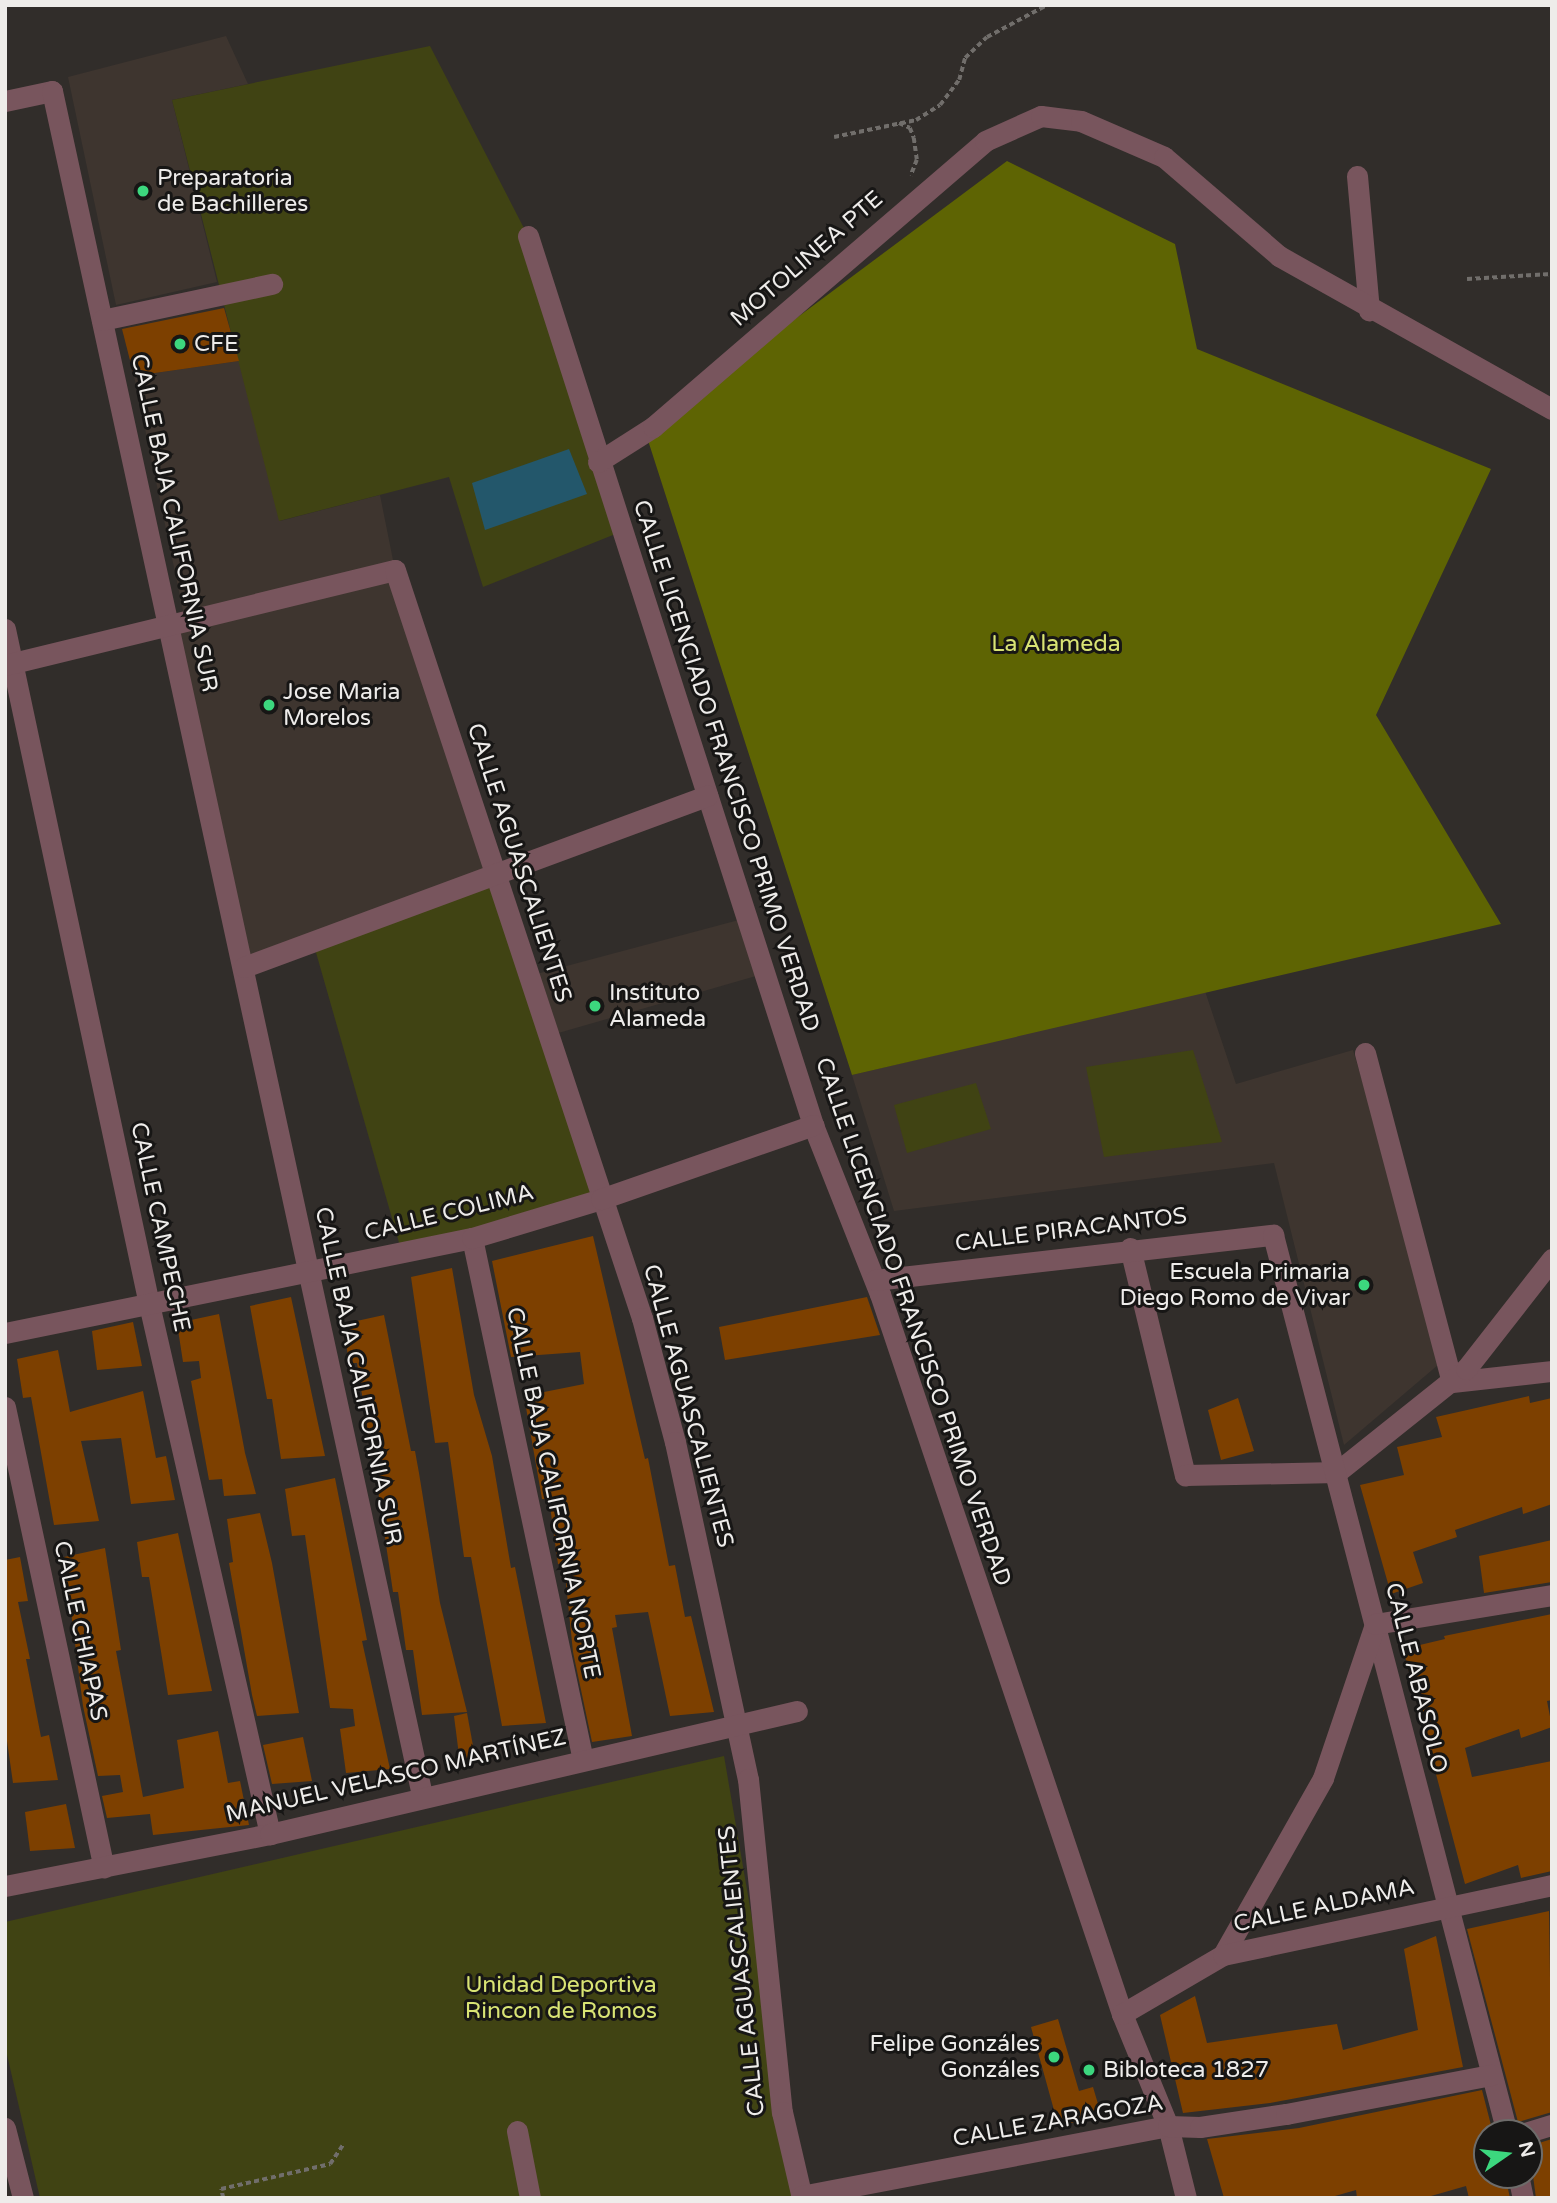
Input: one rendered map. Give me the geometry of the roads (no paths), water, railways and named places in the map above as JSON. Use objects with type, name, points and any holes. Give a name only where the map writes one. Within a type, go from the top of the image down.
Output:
[{"type":"street","name":"CALLE BAJA CALIFORNIA SUR","points":[[5,101],[52,91],[422,1795]]},
{"type":"street","name":"MOTOLINEA PTE","points":[[598,462],[653,427],[985,141],[1041,116],[1059,116],[1164,157],[1206,189],[1253,238],[1370,310]]},
{"type":"street","points":[[1357,176],[1370,310],[1552,409]]},
{"type":"street","name":"CALLE LICENCIADO FRANCISCO PRIMO VERDAD","points":[[528,236],[598,462],[813,1125],[876,1280],[1122,2014],[1168,2126],[1186,2198]]},
{"type":"street","points":[[102,320],[272,284]]},
{"type":"street","name":"CALLE AGUASCALIENTES","points":[[169,625],[395,570],[642,1318],[672,1429],[739,1725],[748,1779],[782,2112],[802,2197]]},
{"type":"street","points":[[9,664],[169,625]]},
{"type":"street","name":"CALLE CAMPECHE","points":[[5,629],[9,664],[149,1304],[270,1835]]},
{"type":"street","points":[[244,967],[707,796]]},
{"type":"street","points":[[1365,1053],[1452,1382]]},
{"type":"street","name":"CALLE COLIMA","points":[[5,1333],[472,1238],[601,1199],[813,1125]]},
{"type":"street","name":"CALLE PIRACANTOS","points":[[876,1280],[1130,1248],[1273,1235]]},
{"type":"street","name":"CALLE ABASOLO","points":[[1273,1235],[1503,2119]]},
{"type":"street","name":"CALLE BAJA CALIFORNIA NORTE","points":[[472,1238],[583,1760]]},
{"type":"street","points":[[1130,1248],[1185,1475],[1336,1472],[1452,1382],[1552,1259]]},
{"type":"street","points":[[1452,1382],[1552,1371]]},
{"type":"street","name":"CALLE CHIAPAS","points":[[5,1407],[104,1867]]},
{"type":"street","points":[[1223,1955],[1323,1778],[1375,1624],[1552,1595]]},
{"type":"street","name":"MANUEL VELASCO MARTÍNEZ","points":[[5,1886],[270,1835],[422,1795],[797,1711]]},
{"type":"street","name":"CALLE ALDAMA","points":[[1122,2014],[1223,1955],[1552,1885]]},
{"type":"street","name":"CALLE ZARAGOZA","points":[[802,2197],[1168,2126],[1200,2127],[1286,2114],[1491,2075]]},
{"type":"street","points":[[5,2128],[23,2198]]},
{"type":"street","points":[[517,2131],[530,2198]]},
{"type":"water","points":[[569,449],[587,494],[485,530],[472,483]]},
{"type":"place","name":"Preparatoria de Bachilleres","points":[[143,191]]},
{"type":"place","name":"CFE","points":[[180,344]]},
{"type":"place","name":"Jose Maria Morelos","points":[[269,705]]},
{"type":"place","name":"Instituto Alameda","points":[[595,1006]]},
{"type":"place","name":"Escuela Primaria Diego Romo de Vivar","points":[[1364,1285]]},
{"type":"place","name":"Felipe Gonzáles Gonzáles","points":[[1054,2057]]},
{"type":"place","name":"Bibloteca 1827","points":[[1089,2070]]},
{"type":"park label","name":"La Alameda","points":[[1056,644]]},
{"type":"park label","name":"Unidad Deportiva Rincon de Romos","points":[[561,1998]]}]
